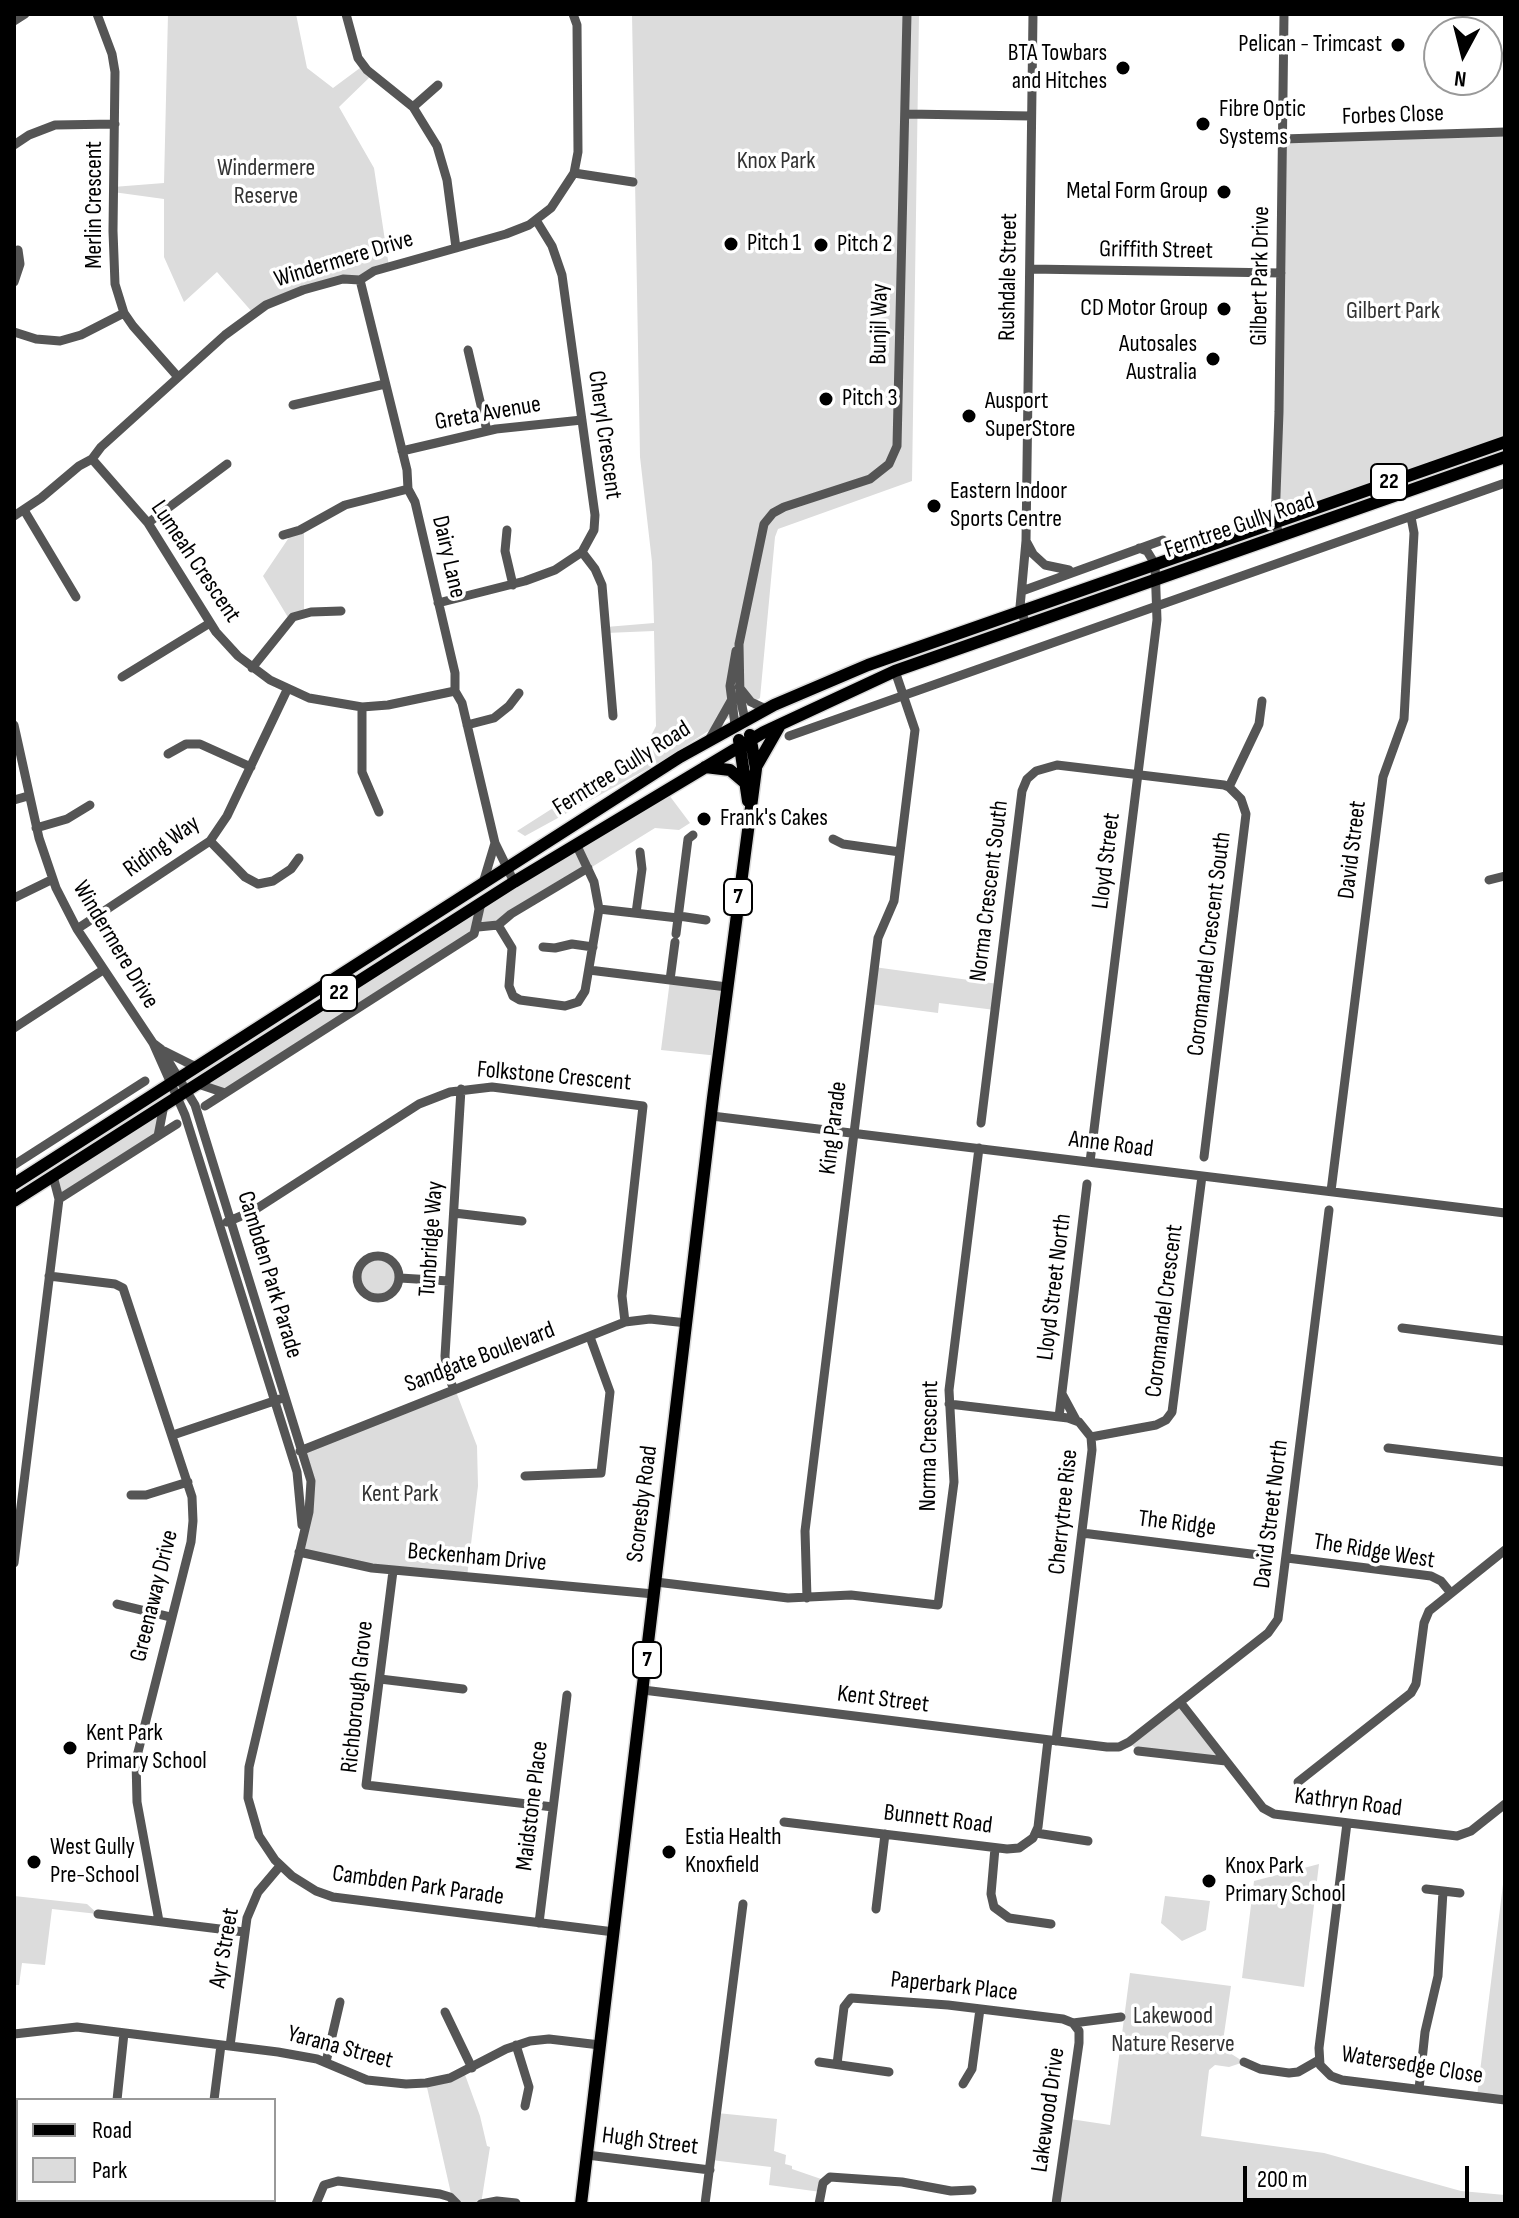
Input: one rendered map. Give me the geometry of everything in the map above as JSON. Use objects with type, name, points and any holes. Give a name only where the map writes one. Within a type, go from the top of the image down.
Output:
[{"type":"main road","name":"Ferntree Gully Road","points":[[14,1184],[709,740],[766,709],[868,665],[1505,442]]},
{"type":"main road","points":[[1505,442],[1505,456]]},
{"type":"main road","name":"Ferntree Gully Road","points":[[14,1201],[514,882],[752,738],[895,671],[1505,456]]},
{"type":"main road","name":"7","points":[[740,723],[752,738]]},
{"type":"main road","name":"7","points":[[740,723],[740,745]]},
{"type":"main road","points":[[756,769],[780,725]]},
{"type":"main road","name":"Scoresby Road","points":[[581,2204],[756,769],[752,738]]},
{"type":"main road","name":"Scoresby Road","points":[[740,745],[749,808]]},
{"type":"main road","points":[[705,767],[730,770],[744,782]]},
{"type":"street","points":[[14,21],[25,14]]},
{"type":"street","name":"Merlin Crescent","points":[[97,14],[112,54],[116,90],[115,284],[124,313],[139,335],[178,377]]},
{"type":"street","points":[[346,14],[354,47],[362,64],[413,107],[433,137],[443,162],[456,248]]},
{"type":"street","name":"Windermere Drive","points":[[14,516],[92,459],[101,447],[240,322],[266,305],[319,285],[346,278],[360,280],[370,273],[514,231],[536,220],[557,201],[574,173],[579,141],[577,25],[573,14]]},
{"type":"street","name":"Bunjil Way","points":[[740,723],[731,701],[731,669],[739,644],[760,535],[766,520],[784,507],[870,479],[889,464],[897,446],[907,14]]},
{"type":"street","name":"Rushdale Street","points":[[1026,625],[1021,611],[1026,541],[1033,14]]},
{"type":"street","name":"Gilbert Park Drive","points":[[1280,537],[1275,522],[1284,14]]},
{"type":"street","points":[[413,107],[438,85]]},
{"type":"street","points":[[906,114],[1031,116]]},
{"type":"street","points":[[14,145],[29,135],[55,125],[115,124]]},
{"type":"street","name":"Forbes Close","points":[[1283,139],[1505,132]]},
{"type":"street","points":[[574,173],[633,182]]},
{"type":"street","name":"Cheryl Crescent","points":[[536,220],[549,239],[560,267],[582,420],[595,522],[592,536],[582,552]]},
{"type":"street","points":[[14,282],[20,264],[18,250]]},
{"type":"street","name":"Griffith Street","points":[[1030,269],[1281,273]]},
{"type":"street","name":"Dairy Lane","points":[[360,280],[408,477],[408,489],[415,502],[455,676],[455,691],[462,703],[495,843],[514,882]]},
{"type":"street","points":[[14,332],[36,339],[60,341],[81,335],[124,313]]},
{"type":"street","points":[[468,350],[487,431]]},
{"type":"street","points":[[293,405],[385,384]]},
{"type":"street","name":"Greta Avenue","points":[[402,451],[487,431],[582,420]]},
{"type":"street","name":"Lumeah Crescent","points":[[92,459],[148,523],[210,623],[230,648],[252,668],[287,690],[322,702],[362,707],[388,705],[455,691]]},
{"type":"street","points":[[148,523],[227,464]]},
{"type":"street","name":"Ferntree Gully Road","points":[[789,736],[1505,483]]},
{"type":"street","points":[[283,535],[300,530],[345,505],[408,489]]},
{"type":"street","points":[[24,510],[76,597]]},
{"type":"street","name":"David Street","points":[[1331,1191],[1383,777],[1404,719],[1414,533],[1411,517]]},
{"type":"street","points":[[507,530],[505,551],[513,585]]},
{"type":"street","name":"Ferntree Gully Road","points":[[1022,591],[1163,540]]},
{"type":"street","points":[[1026,541],[1033,554],[1045,565],[1075,570]]},
{"type":"street","name":"Ferntree Gully Road","points":[[1139,548],[1147,551],[1155,564]]},
{"type":"street","points":[[438,603],[513,585],[555,570],[582,552],[602,585],[613,716]]},
{"type":"street","name":"Lloyd Street","points":[[1090,1162],[1157,606],[1155,564]]},
{"type":"street","points":[[252,668],[289,619],[304,613],[341,611]]},
{"type":"street","points":[[122,677],[210,623]]},
{"type":"street","name":"Bunjil Way","points":[[739,644],[740,723]]},
{"type":"street","name":"King Parade","points":[[807,1598],[805,1531],[878,938],[880,928],[893,906],[915,730],[895,671]]},
{"type":"street","points":[[739,687],[751,702],[766,709]]},
{"type":"street","name":"Riding Way","points":[[77,929],[210,841],[224,822],[287,690]]},
{"type":"street","points":[[467,725],[494,718],[519,693]]},
{"type":"street","points":[[709,740],[731,701]]},
{"type":"street","points":[[1138,775],[1229,787],[1259,724],[1262,701]]},
{"type":"street","points":[[362,707],[362,772],[379,812]]},
{"type":"street","name":"Windermere Drive","points":[[14,725],[36,828],[53,879],[77,929],[103,970],[157,1046],[175,1080],[188,1091]]},
{"type":"street","points":[[168,754],[180,746],[195,743],[251,767]]},
{"type":"street","name":"Norma Crescent South","points":[[981,1123],[1024,783],[1036,771],[1057,765],[1138,775]]},
{"type":"street","name":"Coromandel Crescent South","points":[[1204,1157],[1246,822],[1244,804],[1229,787]]},
{"type":"street","points":[[14,800],[28,796]]},
{"type":"street","points":[[36,828],[67,819],[90,805]]},
{"type":"street","points":[[670,980],[688,839],[693,835]]},
{"type":"street","points":[[833,839],[843,844],[900,852]]},
{"type":"street","points":[[210,841],[245,877],[258,884],[273,881],[291,869],[299,858]]},
{"type":"street","points":[[483,883],[495,843]]},
{"type":"street","points":[[498,925],[511,945],[510,989],[517,999],[565,1006],[576,1004],[584,994],[599,909],[588,868],[576,844]]},
{"type":"street","points":[[636,913],[642,869],[640,852]]},
{"type":"street","points":[[478,927],[498,925],[588,868]]},
{"type":"street","points":[[1489,880],[1505,876]]},
{"type":"street","points":[[14,898],[53,879]]},
{"type":"street","points":[[205,1106],[472,935],[478,927],[481,903]]},
{"type":"street","points":[[599,909],[706,920]]},
{"type":"street","points":[[543,947],[570,944],[593,947]]},
{"type":"street","points":[[14,1028],[103,970]]},
{"type":"street","points":[[589,970],[727,987]]},
{"type":"street","name":"Windermere Drive","points":[[157,1046],[196,1067]]},
{"type":"street","points":[[14,1165],[145,1081]]},
{"type":"street","name":"Folkstone Crescent","points":[[220,1224],[253,1211],[419,1104],[461,1089],[492,1087],[643,1106],[622,1300],[625,1322]]},
{"type":"street","points":[[132,1089],[154,1094]]},
{"type":"street","name":"Tunbridge Way","points":[[454,1390],[445,1356],[461,1089]]},
{"type":"street","points":[[188,1091],[225,1093]]},
{"type":"street","name":"Cambden Park Parade","points":[[188,1091],[232,1220],[309,1473],[311,1496],[248,1774],[252,1818],[263,1844],[280,1866],[307,1887],[342,1900],[614,1932]]},
{"type":"street","name":"Cambden Park Parade","points":[[188,1091],[188,1124],[292,1454],[301,1492],[302,1536]]},
{"type":"street","points":[[158,1136],[164,1105]]},
{"type":"street","name":"Anne Road","points":[[712,1116],[1505,1213]]},
{"type":"street","points":[[188,1124],[200,1119]]},
{"type":"street","points":[[57,1195],[177,1124]]},
{"type":"street","name":"Norma Crescent","points":[[655,1588],[788,1598],[851,1595],[938,1605],[954,1482],[949,1390],[979,1148]]},
{"type":"street","points":[[14,1563],[49,1276],[57,1195],[53,1176]]},
{"type":"street","name":"Coromandel Crescent","points":[[1091,1437],[1156,1425],[1166,1420],[1172,1412],[1202,1176]]},
{"type":"street","name":"Lloyd Street North","points":[[1059,1417],[1087,1184]]},
{"type":"street","points":[[39,1185],[57,1195]]},
{"type":"street","name":"David Street North","points":[[1119,1747],[1274,1627],[1280,1612],[1329,1210]]},
{"type":"street","points":[[454,1213],[522,1221]]},
{"type":"street","points":[[379,1256],[392,1261],[400,1278],[394,1292],[381,1298],[367,1295],[358,1284],[357,1277],[366,1260],[379,1256]]},
{"type":"street","name":"Greenaway Drive","points":[[49,1276],[125,1284],[193,1505],[193,1529],[139,1740],[135,1767],[138,1809],[159,1921]]},
{"type":"street","points":[[400,1278],[449,1281]]},
{"type":"street","name":"Sandgate Boulevard","points":[[292,1454],[625,1322],[650,1319],[687,1323]]},
{"type":"street","points":[[1402,1328],[1505,1341]]},
{"type":"street","points":[[525,1476],[601,1473],[610,1392],[590,1337]]},
{"type":"street","name":"Lloyd Street North","points":[[1062,1394],[1076,1420]]},
{"type":"street","points":[[173,1435],[286,1397]]},
{"type":"street","name":"Cherrytree Rise","points":[[949,1404],[1076,1420],[1091,1437],[1082,1533],[1052,1740]]},
{"type":"street","points":[[1388,1448],[1505,1462]]},
{"type":"street","points":[[131,1495],[146,1495],[188,1482]]},
{"type":"street","name":"The Ridge","points":[[1082,1533],[1267,1556]]},
{"type":"street","points":[[1298,1782],[1411,1693],[1417,1679],[1426,1618],[1432,1607],[1505,1550]]},
{"type":"street","name":"Beckenham Drive","points":[[299,1552],[393,1571],[655,1588]]},
{"type":"street","name":"The Ridge West","points":[[1287,1558],[1431,1576],[1441,1581],[1450,1592]]},
{"type":"street","name":"Richborough Grove","points":[[393,1571],[366,1785],[553,1807]]},
{"type":"street","points":[[117,1604],[171,1617]]},
{"type":"street","points":[[380,1679],[463,1689]]},
{"type":"street","name":"Kent Street","points":[[643,1690],[1119,1747]]},
{"type":"street","name":"Maidstone Place","points":[[539,1923],[567,1695]]},
{"type":"street","name":"Kathryn Road","points":[[1180,1702],[1268,1811],[1457,1836],[1471,1831],[1505,1804]]},
{"type":"street","points":[[1052,1740],[1036,1833],[1088,1841]]},
{"type":"street","points":[[1138,1751],[1226,1761]]},
{"type":"street","name":"Bunnett Road","points":[[784,1822],[995,1848],[1019,1848],[1036,1833]]},
{"type":"street","name":"Watersedge Close","points":[[1347,1823],[1319,2060],[1323,2069],[1336,2078],[1505,2100]]},
{"type":"street","points":[[876,1909],[885,1834]]},
{"type":"street","points":[[995,1848],[991,1894],[994,1907],[1009,1918],[1051,1924]]},
{"type":"street","name":"Ayr Street","points":[[214,2098],[244,1932],[256,1897],[280,1866]]},
{"type":"street","points":[[1426,1889],[1460,1893]]},
{"type":"street","points":[[1419,2089],[1425,2032],[1438,1976],[1443,1891]]},
{"type":"street","points":[[705,2204],[743,1904]]},
{"type":"street","points":[[98,1914],[244,1932]]},
{"type":"street","name":"Paperbark Place","points":[[837,2064],[844,2007],[849,1998],[980,2009],[1063,2019],[1073,2023],[1121,2017]]},
{"type":"street","points":[[326,2062],[340,2002]]},
{"type":"street","points":[[963,2084],[972,2069],[980,2009]]},
{"type":"street","points":[[445,2012],[472,2068]]},
{"type":"street","name":"Lakewood Drive","points":[[1056,2204],[1079,2043],[1079,2031],[1073,2023]]},
{"type":"street","name":"Yarana Street","points":[[14,2034],[77,2027],[226,2045],[297,2055],[326,2062],[367,2080],[395,2084],[435,2082],[472,2068],[516,2045],[549,2039],[600,2045]]},
{"type":"street","points":[[117,2098],[124,2033]]},
{"type":"street","points":[[516,2045],[529,2087],[525,2106]]},
{"type":"street","points":[[1244,2062],[1260,2069],[1291,2073],[1319,2060]]},
{"type":"street","points":[[819,2062],[889,2072]]},
{"type":"street","name":"Hugh Street","points":[[587,2155],[710,2170]]},
{"type":"street","points":[[819,2204],[823,2183],[830,2177],[902,2182],[951,2191],[972,2190]]},
{"type":"street","points":[[316,2204],[324,2185],[338,2181],[440,2194],[452,2198],[457,2204]]},
{"type":"street","points":[[481,2204],[497,2201],[516,2203]]},
{"type":"green space","name":"Windermere Reserve","points":[[168,14],[296,14],[307,68],[333,88],[364,65],[373,74],[339,107],[374,168],[389,267],[343,279],[253,313],[217,272],[184,302],[164,257],[164,199],[113,192],[113,187],[164,183]]},
{"type":"green space","name":"Knox Park","points":[[632,14],[919,14],[912,481],[778,529],[760,698],[660,762],[525,836],[517,831],[644,750],[656,726],[654,631],[606,633],[606,627],[654,623],[652,562],[640,457]]},
{"type":"green space","name":"Gilbert Park","points":[[1505,132],[1505,442],[1275,522],[1283,139]]},
{"type":"green space","points":[[304,527],[304,613],[289,619],[263,576],[292,533]]},
{"type":"green space","points":[[666,791],[690,823],[679,830],[655,828],[498,925],[478,927],[225,1093],[198,1084]]},
{"type":"green space","points":[[874,967],[998,984],[995,1010],[939,1003],[938,1013],[870,1004]]},
{"type":"green space","points":[[670,980],[727,987],[719,1056],[661,1050]]},
{"type":"green space","points":[[164,1105],[158,1136],[59,1199],[53,1176]]},
{"type":"green space","points":[[378,1256],[393,1262],[399,1277],[393,1292],[378,1298],[363,1292],[357,1277],[363,1262]]},
{"type":"green space","name":"Kent Park","points":[[455,1389],[477,1446],[478,1486],[467,1577],[393,1571],[299,1552],[311,1502],[303,1450]]},
{"type":"green space","points":[[1180,1702],[1226,1761],[1138,1751],[1129,1742]]},
{"type":"green space","points":[[1319,1864],[1304,1987],[1242,1978],[1254,1881]]},
{"type":"green space","points":[[1505,1868],[1505,2100],[1477,2096]]},
{"type":"green space","points":[[14,1896],[87,1904],[98,1914],[52,1909],[45,1965],[22,1963],[19,1985],[14,1985]]},
{"type":"green space","points":[[1165,1896],[1210,1901],[1206,1930],[1182,1941],[1161,1923]]},
{"type":"green space","name":"Lakewood Nature Reserve","points":[[1130,1973],[1231,1986],[1222,2048],[1244,2062],[1229,2067],[1215,2065],[1209,2070],[1201,2136],[1324,2153],[1461,2191],[1505,2195],[1505,2204],[1056,2204],[1070,2119],[1110,2125]]},
{"type":"green space","points":[[464,2072],[487,2146],[490,2147],[481,2204],[457,2204],[452,2198],[426,2083]]},
{"type":"green space","points":[[717,2113],[777,2119],[774,2151],[786,2155],[785,2164],[792,2166],[792,2169],[824,2180],[821,2192],[769,2185],[771,2167],[711,2160]]},
{"type":"place","name":"Pelican - Trimcast","points":[[1398,45]]},
{"type":"place","name":"BTA Towbars and Hitches","points":[[1123,68]]},
{"type":"place","name":"Fibre Optic Systems","points":[[1203,124]]},
{"type":"place","name":"Metal Form Group","points":[[1224,192]]},
{"type":"place","name":"Pitch 1","points":[[731,244]]},
{"type":"place","name":"Pitch 2","points":[[821,245]]},
{"type":"place","name":"CD Motor Group","points":[[1224,309]]},
{"type":"place","name":"Autosales Australia","points":[[1213,359]]},
{"type":"place","name":"Pitch 3","points":[[826,399]]},
{"type":"place","name":"Ausport SuperStore","points":[[969,416]]},
{"type":"place","name":"Eastern Indoor Sports Centre","points":[[934,506]]},
{"type":"place","name":"Frank's Cakes","points":[[704,819]]},
{"type":"place","name":"Kent Park Primary School","points":[[70,1748]]},
{"type":"place","name":"Estia Health Knoxfield","points":[[669,1852]]},
{"type":"place","name":"West Gully Pre-School","points":[[34,1862]]},
{"type":"place","name":"Knox Park Primary School","points":[[1209,1881]]}]
